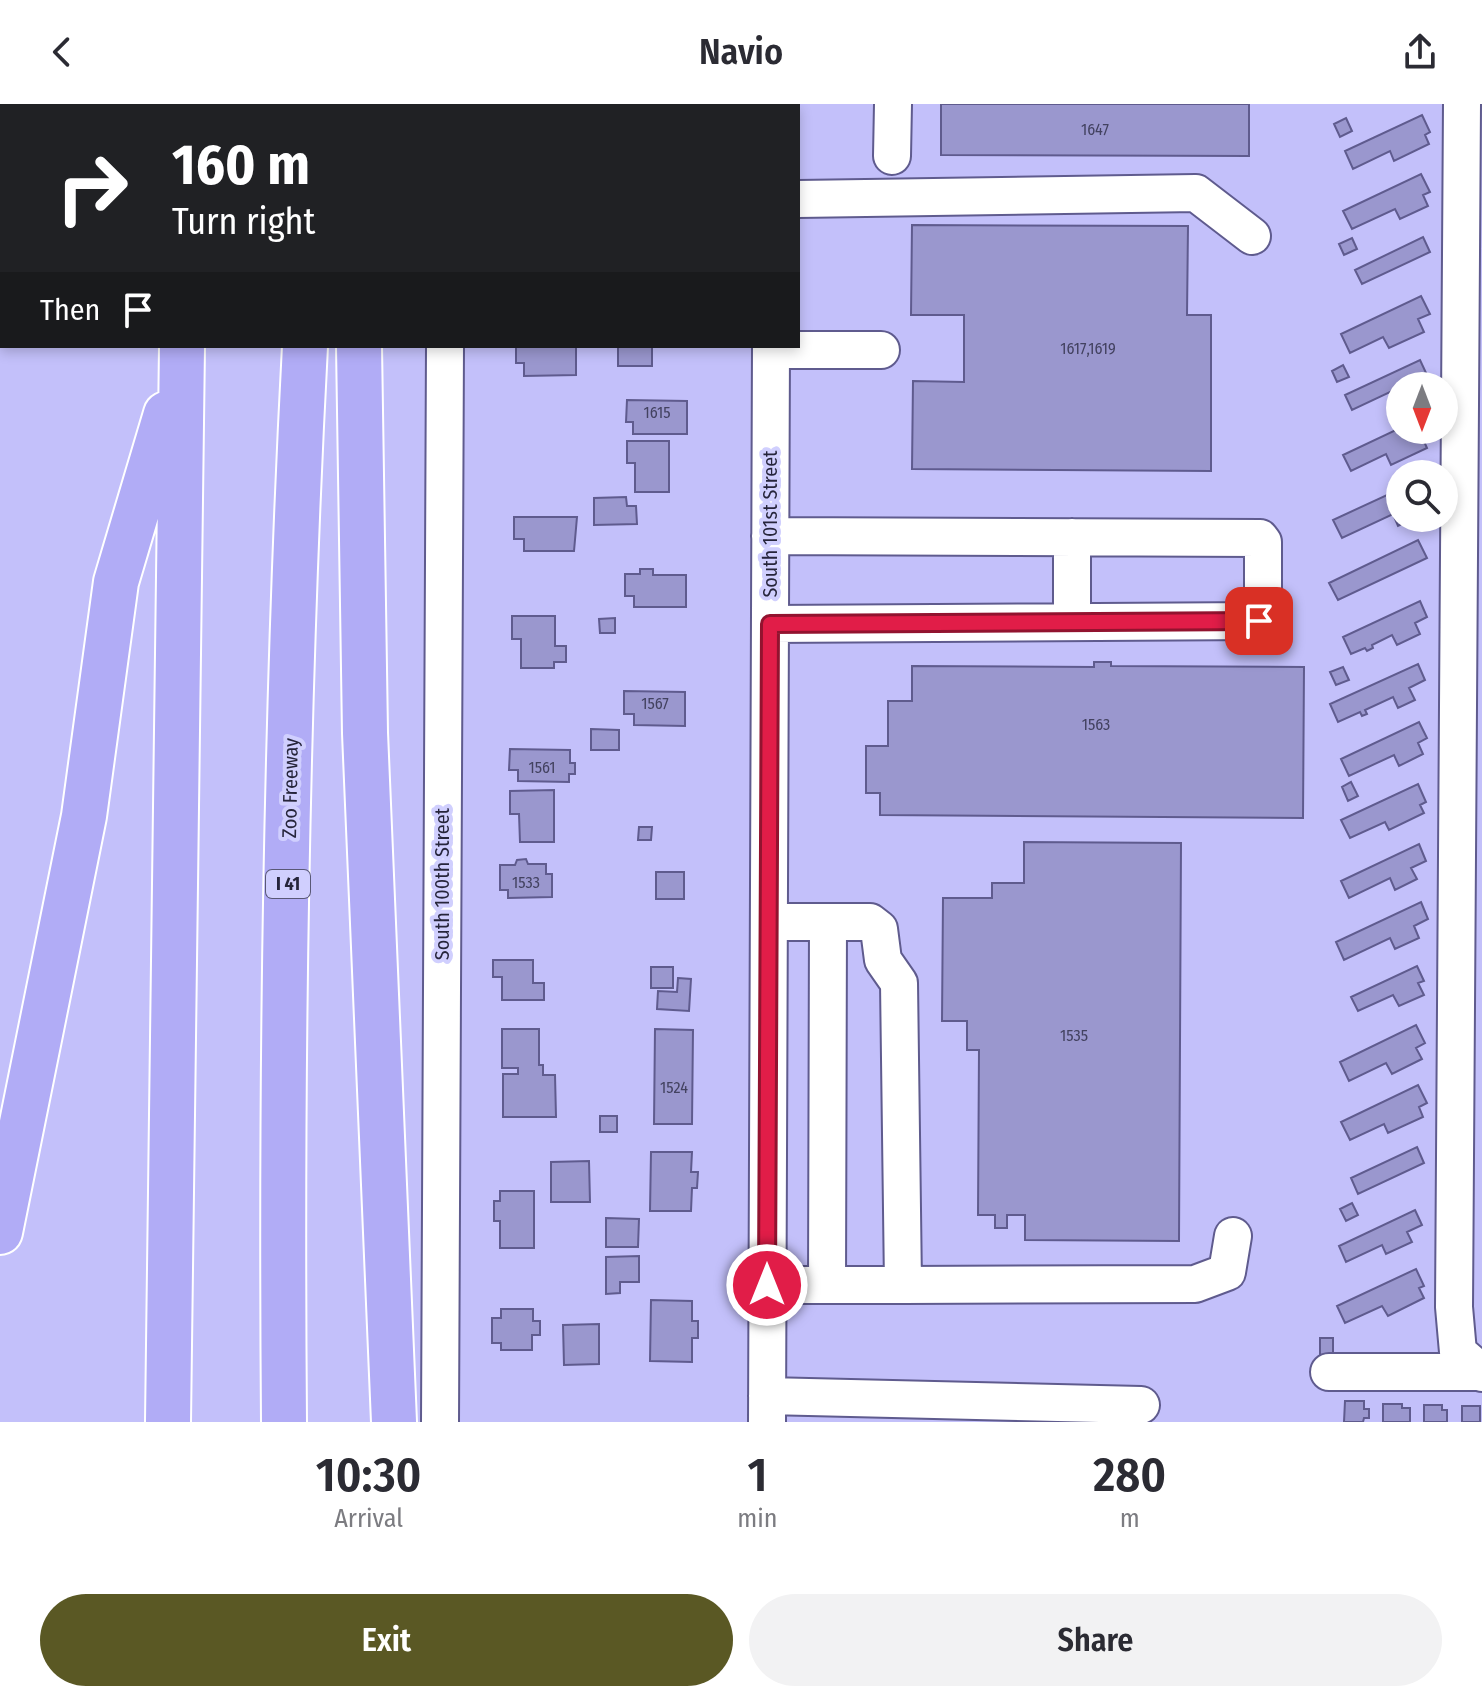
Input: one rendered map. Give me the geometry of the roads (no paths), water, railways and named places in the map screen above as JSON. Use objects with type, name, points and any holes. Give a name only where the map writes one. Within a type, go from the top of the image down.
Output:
[{"type":"highway","name":"Zoo Freeway","points":[[284,1422],[282,1137],[290,758],[305,348]]},
{"type":"highway","points":[[359,348],[365,733],[394,1422]]},
{"type":"highway","points":[[0,1232],[84,816],[116,582],[181,354]]},
{"type":"highway","points":[[168,1422],[181,354]]},
{"type":"street","points":[[892,156],[893,104]]},
{"type":"street","points":[[1462,104],[1454,1307],[1458,1352],[1480,1372]]},
{"type":"street","points":[[800,199],[1196,193],[1252,236]]},
{"type":"street","name":"South 100th Street","points":[[440,1422],[445,348]]},
{"type":"street","points":[[771,348],[881,350]]},
{"type":"street","name":"South 101st Street","points":[[767,1409],[771,348]]},
{"type":"street","points":[[770,536],[1260,538],[1263,542],[1263,616],[1259,621],[770,624]]},
{"type":"street","points":[[1072,537],[1072,622]]},
{"type":"street","points":[[769,922],[870,922],[879,929],[883,960],[899,983],[903,1285]]},
{"type":"street","points":[[827,1285],[828,922]]},
{"type":"street","points":[[767,1285],[1195,1284],[1227,1272],[1233,1236]]},
{"type":"street","points":[[1329,1372],[1480,1372]]},
{"type":"street","points":[[767,1409],[1141,1405]]}]
